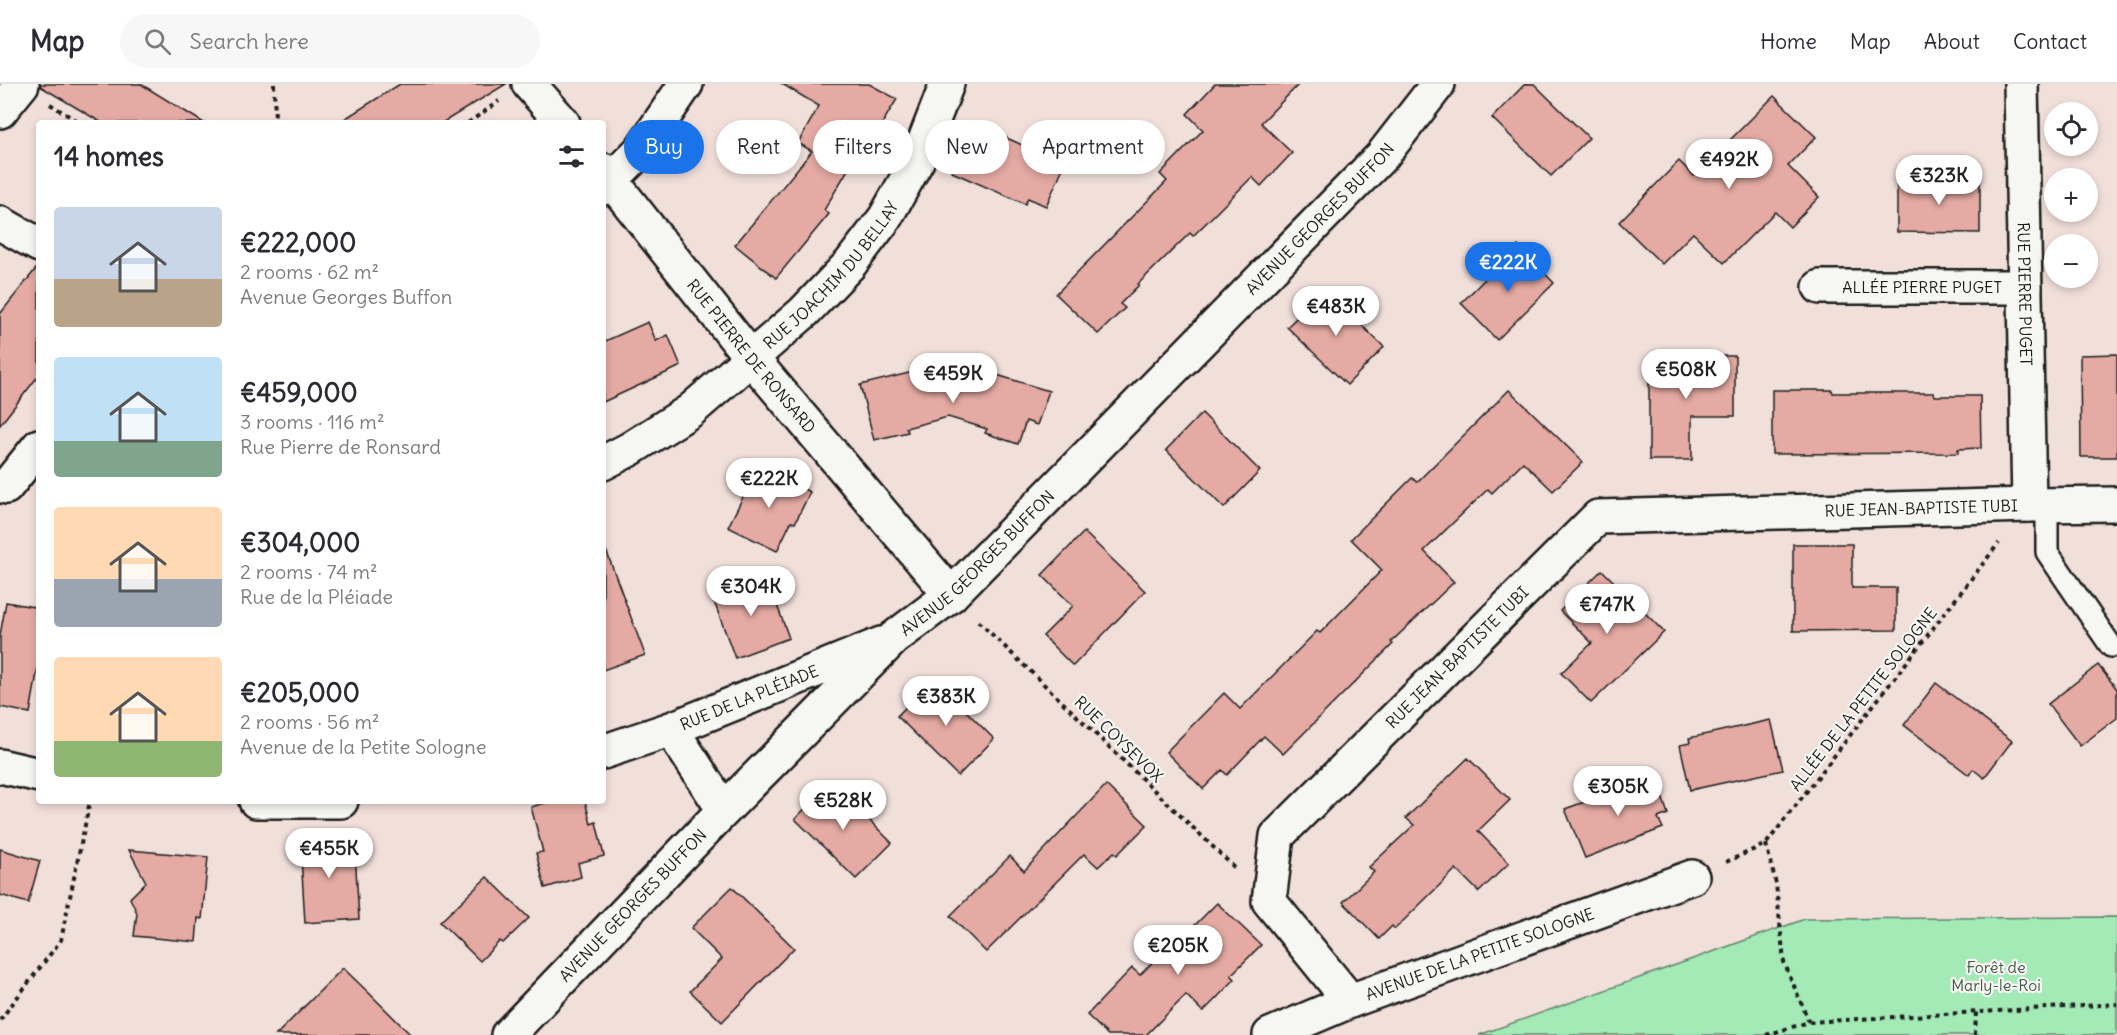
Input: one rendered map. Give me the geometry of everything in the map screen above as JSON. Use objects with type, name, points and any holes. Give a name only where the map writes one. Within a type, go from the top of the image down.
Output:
[{"type":"street","points":[[0,111],[22,84]]},
{"type":"street","points":[[606,179],[641,150],[686,84]]},
{"type":"street","name":"RUE JOACHIM DU BELLAY","points":[[606,461],[690,411],[804,312],[850,264],[885,218],[917,161],[947,84]]},
{"type":"street","name":"AVENUE GEORGES BUFFON","points":[[508,1035],[724,810],[894,638],[951,595],[1382,156],[1438,84]]},
{"type":"street","name":"RUE PIERRE PUGET","points":[[2021,84],[2025,287],[2038,505]]},
{"type":"street","points":[[515,91],[558,120]]},
{"type":"street","name":"RUE PIERRE DE RONSARD","points":[[606,179],[752,359],[951,595]]},
{"type":"street","points":[[0,223],[36,243]]},
{"type":"street","name":"ALLÉE PIERRE PUGET","points":[[1820,287],[2025,287]]},
{"type":"street","points":[[6,487],[36,450]]},
{"type":"street","name":"RUE JEAN-BAPTISTE TUBI","points":[[1269,901],[1277,836],[1598,517],[2117,504]]},
{"type":"street","name":"RUE DE LA PLÉIADE","points":[[606,751],[671,729],[894,638]]},
{"type":"street","points":[[671,729],[724,810]]},
{"type":"street","points":[[0,766],[36,774]]},
{"type":"street","name":"AVENUE DE LA PETITE SOLOGNE","points":[[1270,1035],[1350,1001],[1692,877]]},
{"type":"street","points":[[1269,901],[1350,1001]]},
{"type":"lane","points":[[2038,505],[2047,552],[2111,646]]},
{"type":"path","points":[[274,84],[275,120]]},
{"type":"path","points":[[472,120],[515,91]]},
{"type":"path","points":[[50,104],[75,120]]},
{"type":"path","name":"ALLÉE DE LA PETITE SOLOGNE","points":[[1692,877],[1766,844],[2038,505]]},
{"type":"path","name":"RUE COYSEVOX","points":[[951,595],[1269,901]]},
{"type":"path","points":[[0,1020],[61,940],[89,804]]},
{"type":"path","points":[[1766,844],[1776,884],[1784,962],[1809,1022]]},
{"type":"path","points":[[1766,1035],[1809,1022],[2117,1004]]},
{"type":"path","points":[[1975,1035],[1976,1012]]},
{"type":"green space","name":"Forêt de Marly-le-Roi","points":[[2117,917],[2117,1035],[1479,1035],[1805,919]]},
{"type":"building","points":[[40,84],[141,84],[199,120],[97,120]]},
{"type":"building","points":[[400,84],[506,84],[447,120],[343,120]]},
{"type":"building","points":[[782,84],[869,84],[897,99],[884,120],[813,120],[813,174],[845,174],[824,210],[829,214],[776,278],[735,245],[793,174],[801,174],[801,164],[812,151],[801,145],[801,138],[819,106]]},
{"type":"building","points":[[1215,84],[1299,84],[1261,123],[1292,153],[1261,186],[1252,177],[1193,236],[1190,233],[1138,284],[1120,304],[1125,308],[1098,334],[1056,294],[1167,181],[1160,174],[1165,174],[1165,169],[1203,130],[1187,114]]},
{"type":"building","points":[[1525,84],[1534,84],[1589,138],[1551,176],[1492,118]]},
{"type":"building","points":[[1774,96],[1816,137],[1788,166],[1819,197],[1790,227],[1775,212],[1724,263],[1693,233],[1662,264],[1619,222],[1679,161],[1694,176]]},
{"type":"building","points":[[1009,139],[1021,144],[1021,174],[1060,174],[1046,206],[1028,198],[1025,204],[957,174],[1009,174]]},
{"type":"building","points":[[1897,179],[1980,179],[1980,233],[1897,232]]},
{"type":"building","points":[[1518,246],[1554,283],[1497,340],[1461,303]]},
{"type":"building","points":[[36,269],[36,379],[0,425],[0,314]]},
{"type":"building","points":[[1325,290],[1384,347],[1347,385],[1287,327]]},
{"type":"building","points":[[648,322],[656,341],[668,335],[681,366],[606,401],[606,341]]},
{"type":"building","points":[[2117,354],[2117,457],[2081,457],[2080,355]]},
{"type":"building","points":[[1649,356],[1735,356],[1735,416],[1692,416],[1692,460],[1649,460]]},
{"type":"building","points":[[974,368],[1049,391],[1037,425],[1026,421],[1018,444],[985,433],[987,429],[948,417],[906,428],[908,432],[874,440],[860,385],[917,371],[969,386]]},
{"type":"building","points":[[1509,390],[1583,462],[1553,491],[1523,462],[1492,493],[1488,489],[1424,551],[1454,582],[1391,642],[1393,644],[1283,754],[1264,736],[1227,775],[1222,770],[1203,789],[1166,752],[1224,693],[1240,709],[1317,631],[1320,633],[1382,570],[1351,539],[1412,478],[1417,482]]},
{"type":"building","points":[[1772,390],[1980,396],[1981,448],[1958,449],[1958,453],[1772,454]]},
{"type":"building","points":[[1202,413],[1260,471],[1224,508],[1166,450]]},
{"type":"building","points":[[758,467],[810,492],[795,523],[791,522],[777,551],[728,527]]},
{"type":"building","points":[[1084,532],[1145,591],[1073,666],[1043,636],[1073,606],[1042,575]]},
{"type":"building","points":[[1793,544],[1852,544],[1852,588],[1896,588],[1896,630],[1793,631]]},
{"type":"building","points":[[606,550],[645,655],[606,669]]},
{"type":"building","points":[[1602,570],[1664,632],[1591,703],[1561,673],[1592,643],[1560,611]]},
{"type":"building","points":[[766,575],[789,638],[735,658],[712,596]]},
{"type":"building","points":[[6,602],[36,607],[36,679],[30,713],[0,707],[0,635]]},
{"type":"building","points":[[2098,665],[2117,689],[2117,718],[2080,746],[2048,704]]},
{"type":"building","points":[[934,679],[994,739],[958,776],[897,716]]},
{"type":"building","points":[[1936,683],[2012,741],[1984,778],[1973,769],[1969,775],[1904,725]]},
{"type":"building","points":[[1771,720],[1783,770],[1690,790],[1680,745],[1690,743],[1689,738]]},
{"type":"building","points":[[1468,758],[1510,800],[1478,831],[1509,863],[1479,892],[1456,869],[1395,929],[1392,926],[1379,939],[1343,902],[1374,872],[1369,867],[1414,825],[1406,818]]},
{"type":"building","points":[[1655,776],[1668,814],[1658,818],[1663,828],[1585,858],[1565,809]]},
{"type":"building","points":[[831,782],[892,843],[856,879],[795,819]]},
{"type":"building","points":[[1106,785],[1147,825],[1117,855],[1114,852],[1098,867],[1084,854],[986,952],[950,916],[1010,856],[1024,871]]},
{"type":"building","points":[[542,804],[586,804],[591,824],[596,822],[604,856],[578,863],[581,877],[545,888],[536,853],[543,852],[531,807]]},
{"type":"building","points":[[354,836],[359,919],[305,923],[300,839]]},
{"type":"building","points":[[0,849],[40,861],[28,903],[0,895]]},
{"type":"building","points":[[129,850],[208,857],[202,919],[198,918],[196,942],[134,936],[137,913],[130,898],[146,882]]},
{"type":"building","points":[[487,877],[529,918],[503,943],[500,941],[480,961],[440,922]]},
{"type":"building","points":[[732,887],[794,948],[722,1022],[690,991],[722,959],[691,928]]},
{"type":"building","points":[[1217,903],[1261,945],[1231,975],[1235,979],[1203,1012],[1186,995],[1146,1035],[1108,1035],[1087,1015],[1132,968],[1140,975],[1184,930],[1187,933]]},
{"type":"building","points":[[343,968],[369,993],[411,1035],[276,1035]]}]
